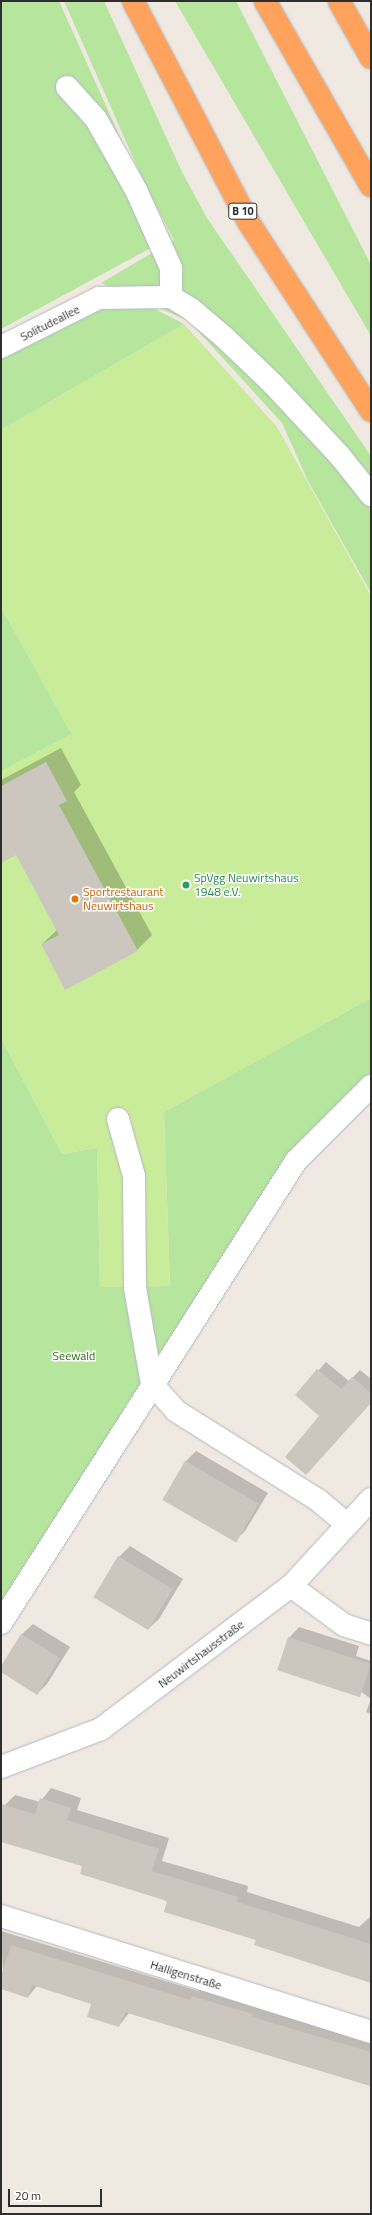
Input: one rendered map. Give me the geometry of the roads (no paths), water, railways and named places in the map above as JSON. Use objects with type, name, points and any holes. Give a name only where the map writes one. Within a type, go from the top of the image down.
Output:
[{"type":"highway","name":"B 10","points":[[133,1],[249,223],[371,411]]},
{"type":"highway","points":[[265,1],[371,186]]},
{"type":"highway","points":[[339,1],[371,58]]},
{"type":"street","points":[[67,87],[96,119],[136,190],[171,268],[171,297],[191,309],[224,337],[273,384],[340,456],[371,495]]},
{"type":"street","name":"Solitudeallee","points":[[1,347],[98,298],[171,297]]},
{"type":"street","points":[[1,1623],[152,1384],[296,1161],[371,1086]]},
{"type":"street","points":[[118,1119],[134,1176],[135,1288],[152,1384],[176,1411],[318,1500],[347,1524]]},
{"type":"street","name":"Neuwirtshausstraße","points":[[1,1767],[101,1729],[291,1586],[371,1499]]},
{"type":"street","points":[[291,1586],[344,1625],[371,1634]]},
{"type":"street","name":"Halligenstraße","points":[[1,1916],[371,2032]]},
{"type":"place","name":"SpVgg Neuwirtshaus 1948 e.V.","points":[[186,885]]},
{"type":"place","name":"Sportrestaurant Neuwirtshaus","points":[[75,899]]},
{"type":"park label","name":"Seewald","points":[[74,1356]]}]
